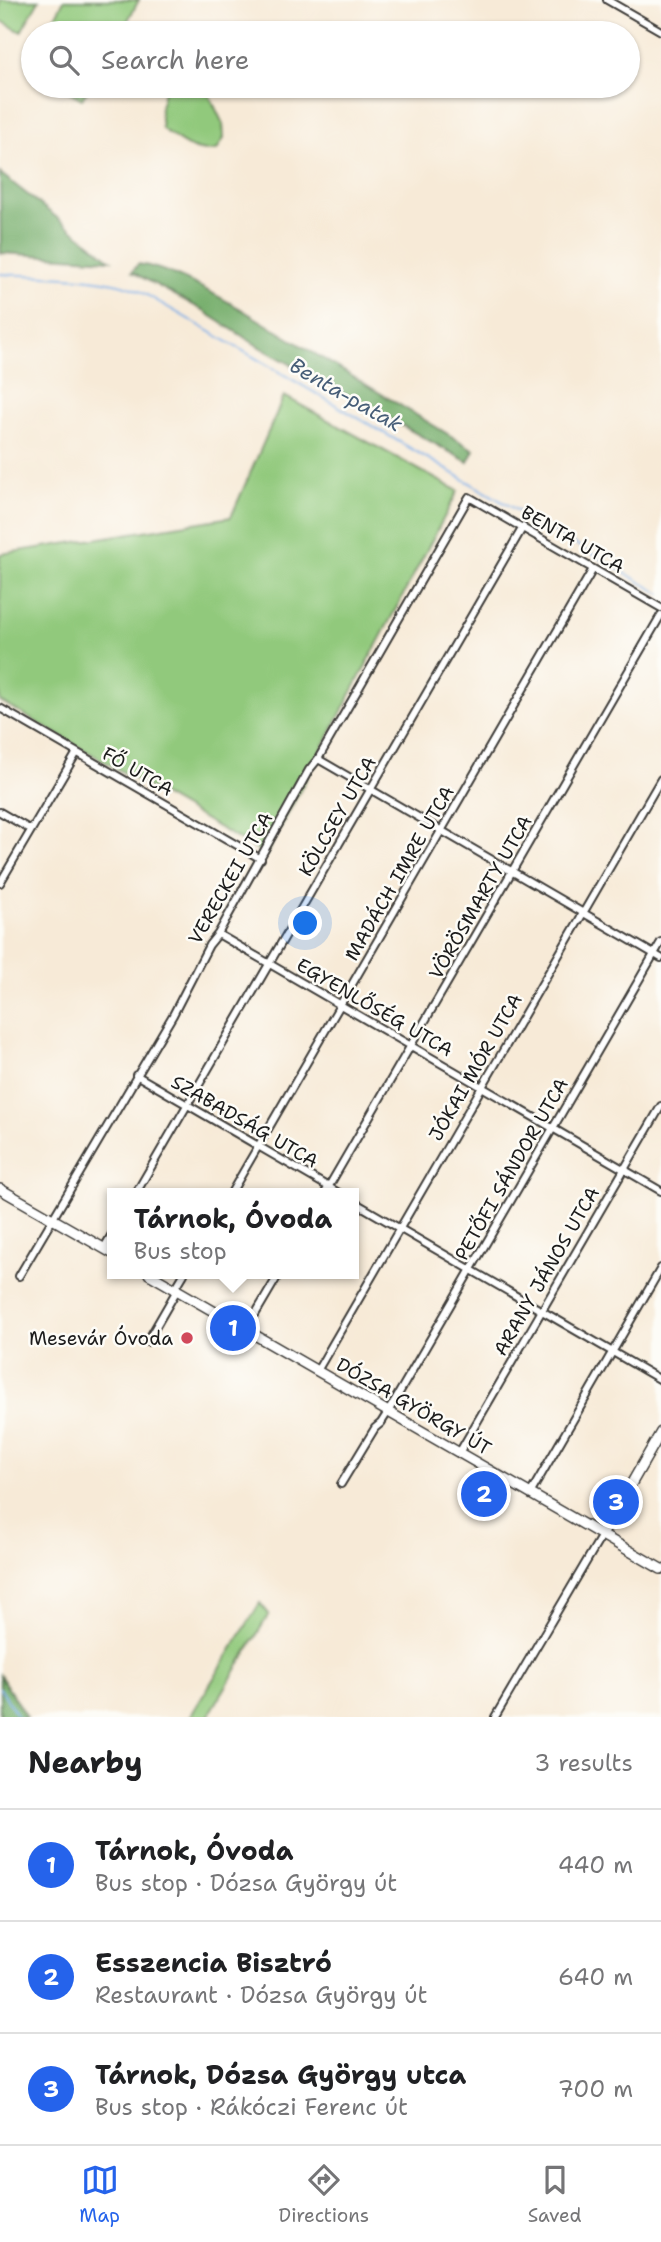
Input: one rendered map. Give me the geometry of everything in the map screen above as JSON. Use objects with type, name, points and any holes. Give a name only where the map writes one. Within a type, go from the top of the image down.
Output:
[{"type":"street","points":[[607,0],[661,31]]},
{"type":"street","name":"BENTA UTCA","points":[[469,497],[661,608]]},
{"type":"street","name":"VERECKEI UTCA","points":[[19,1276],[177,1007],[206,950],[218,934],[309,771],[469,497]]},
{"type":"street","name":"KÖLCSEY UTCA","points":[[139,1188],[523,527]]},
{"type":"street","name":"MADÁCH IMRE UTCA","points":[[234,1188],[593,569]]},
{"type":"street","name":"VÖRÖSMARTY UTCA","points":[[328,1188],[661,615]]},
{"type":"street","name":"FŐ UTCA","points":[[0,708],[261,859]]},
{"type":"street","points":[[0,883],[76,754]]},
{"type":"street","points":[[317,759],[658,956]]},
{"type":"street","name":"JÓKAI MÓR UTCA","points":[[317,1371],[661,779]]},
{"type":"street","points":[[0,812],[31,830]]},
{"type":"street","name":"EGYENLŐSÉG UTCA","points":[[218,934],[661,1191]]},
{"type":"street","name":"PETŐFI SÁNDOR UTCA","points":[[341,1484],[375,1428],[388,1412],[553,1128],[658,956],[661,942]]},
{"type":"street","name":"SZABADSÁG UTCA","points":[[136,1075],[324,1188]]},
{"type":"street","name":"ARANY JÁNOS UTCA","points":[[459,1452],[661,1106]]},
{"type":"street","points":[[0,1189],[107,1249]]},
{"type":"street","points":[[359,1205],[661,1381]]},
{"type":"street","points":[[530,1494],[661,1268]]},
{"type":"street","name":"DÓZSA GYÖRGY ÚT","points":[[158,1279],[661,1569]]},
{"type":"street","points":[[147,1342],[181,1279]]},
{"type":"street","points":[[246,1330],[276,1279]]},
{"type":"street","points":[[495,1717],[661,1432]]},
{"type":"green space","points":[[0,0],[39,0],[27,21],[21,21],[21,32],[0,20]]},
{"type":"green space","points":[[64,0],[139,0],[128,21],[53,21]]},
{"type":"green space","points":[[162,98],[211,98],[223,124],[224,138],[217,150],[194,149],[162,129],[160,109]]},
{"type":"green space","points":[[0,173],[111,260],[1,253]]},
{"type":"green space","points":[[138,264],[164,270],[241,309],[474,450],[468,462],[261,348],[197,307],[132,272]]},
{"type":"green space","points":[[284,396],[458,491],[266,855],[0,701],[0,554],[231,517]]},
{"type":"green space","points":[[260,1603],[269,1614],[208,1717],[190,1717]]},
{"type":"green space","points":[[0,1675],[26,1717],[0,1717]]},
{"type":"waterway","name":"Benta-patak","points":[[0,274],[90,279],[140,291],[661,594]]},
{"type":"waterway","points":[[0,1688],[18,1717]]},
{"type":"place","name":"Tárnok, Óvoda","points":[[233,1328]]},
{"type":"place","name":"Mesevár Óvoda","points":[[187,1338]]},
{"type":"place","name":"Esszencia Bisztró","points":[[484,1494]]},
{"type":"place","name":"Tárnok, Dózsa György utca","points":[[616,1502]]}]
